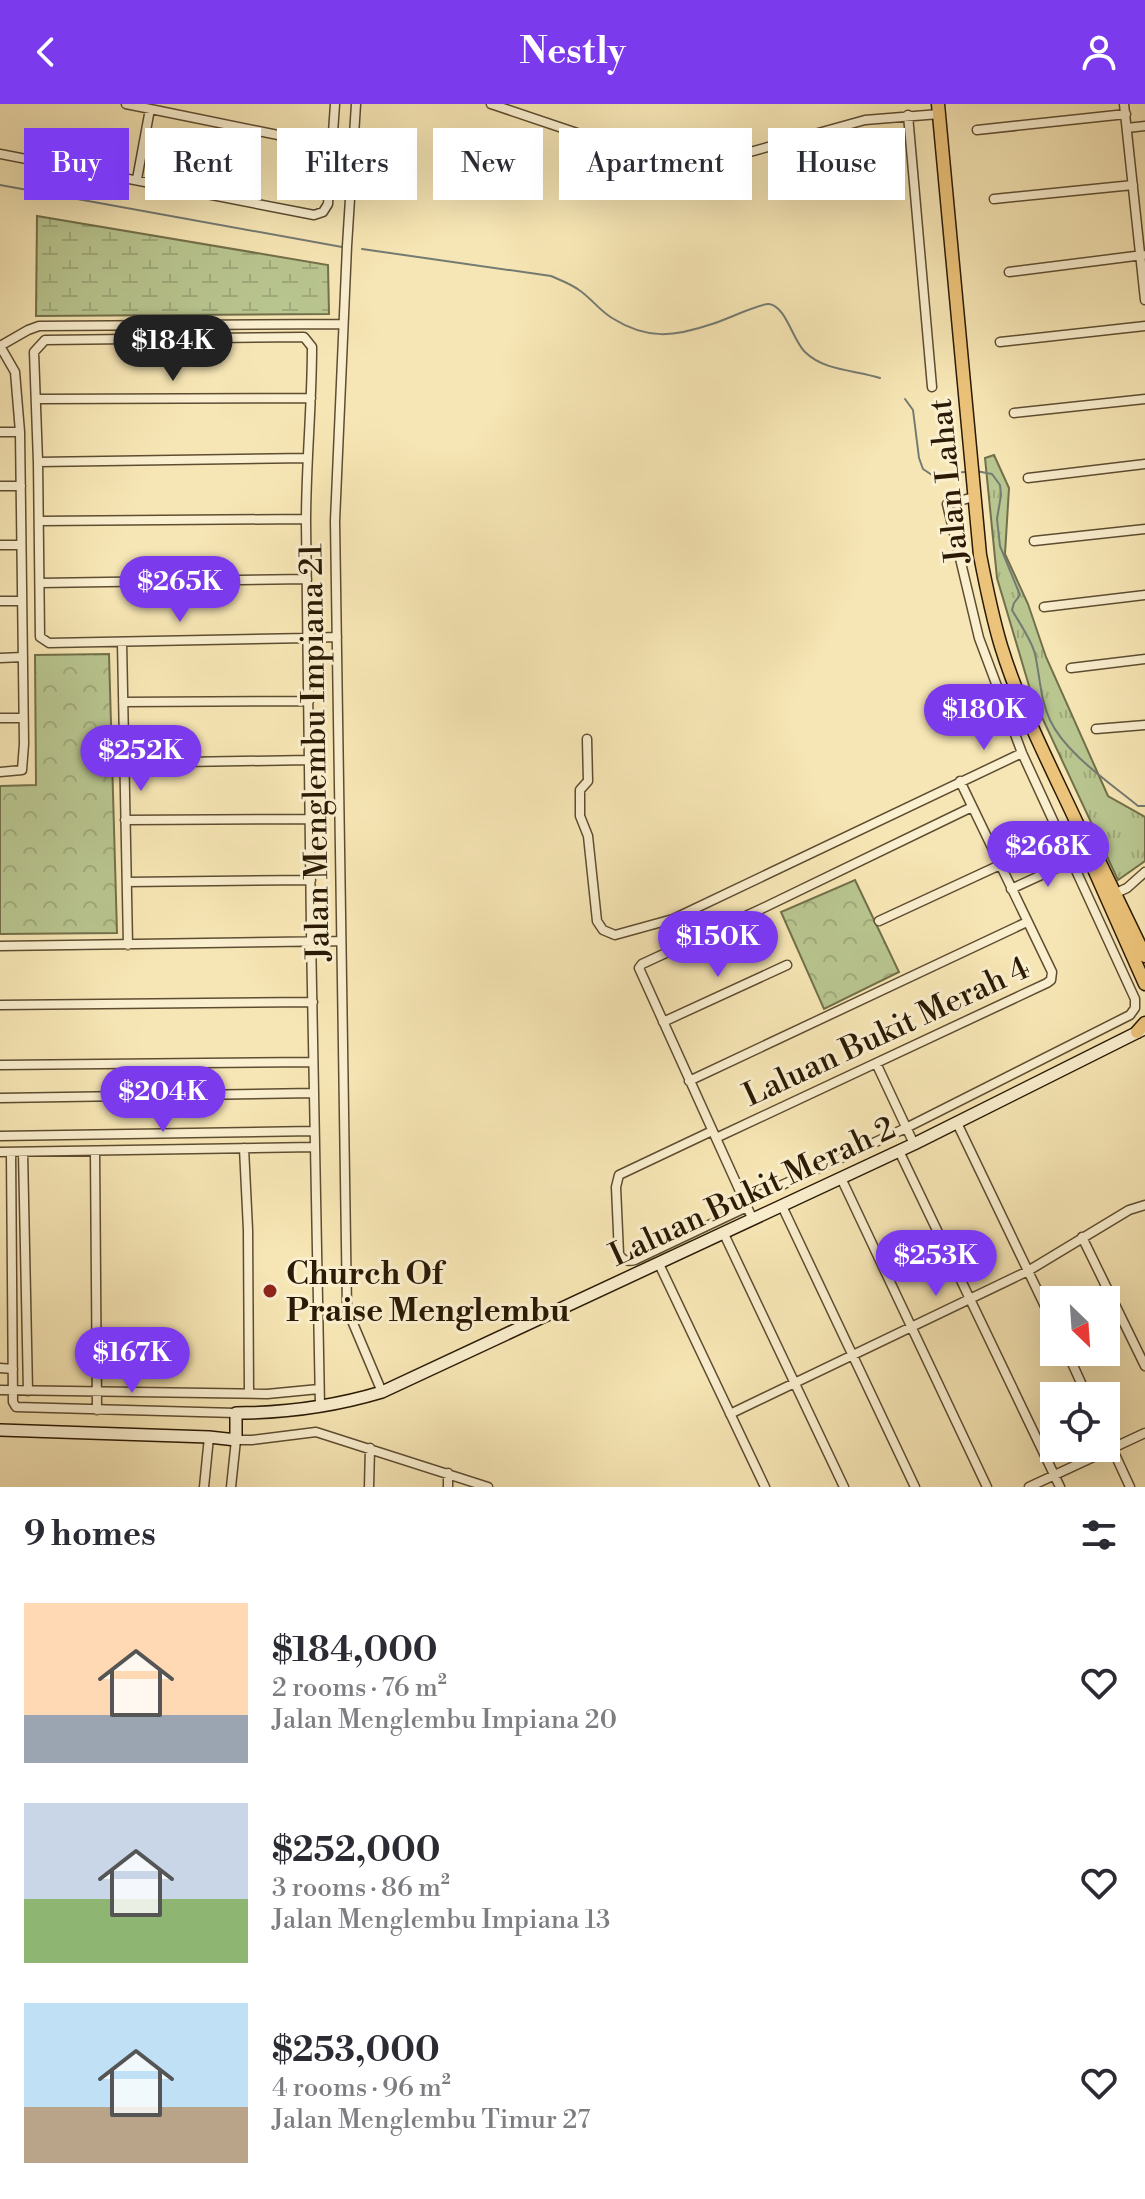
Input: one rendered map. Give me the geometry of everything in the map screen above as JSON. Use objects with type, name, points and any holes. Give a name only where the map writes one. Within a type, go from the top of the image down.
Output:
[{"type":"main road","name":"Jalan Lahat","points":[[938,109],[980,555],[991,613],[1022,703],[1107,896],[1141,956]]},
{"type":"main road","name":"Jalan Lahat","points":[[1082,838],[1089,840],[1116,893],[1141,956],[1145,984]]},
{"type":"street","points":[[126,104],[277,135]]},
{"type":"street","points":[[333,128],[335,104]]},
{"type":"street","name":"Jalan Menglembu Impiana 21","points":[[355,128],[356,104]]},
{"type":"street","points":[[491,104],[589,137],[732,157],[859,122],[938,109]]},
{"type":"street","points":[[137,179],[150,109]]},
{"type":"street","points":[[977,130],[1125,109],[1145,300]]},
{"type":"street","points":[[908,115],[932,387]]},
{"type":"street","points":[[1127,128],[1145,126]]},
{"type":"street","points":[[0,154],[314,215],[323,212],[328,200]]},
{"type":"street","points":[[994,199],[1134,188],[1145,191]]},
{"type":"street","name":"Jalan Menglembu Impiana 21","points":[[351,200],[335,521],[347,1309],[382,1392]]},
{"type":"street","points":[[1009,272],[1142,256]]},
{"type":"street","points":[[0,772],[23,769],[23,657],[20,432],[15,372],[0,346],[39,326],[343,324]]},
{"type":"street","points":[[1000,342],[1145,326]]},
{"type":"street","points":[[320,1406],[314,1131],[313,1002],[309,760],[309,701],[308,638],[306,519],[312,347],[304,337],[45,340],[38,345],[34,352],[40,637],[49,643],[122,642],[308,638],[337,637]]},
{"type":"street","points":[[36,399],[311,398]]},
{"type":"street","points":[[1014,413],[1145,399]]},
{"type":"street","points":[[0,432],[20,432]]},
{"type":"street","points":[[38,462],[308,458]]},
{"type":"street","points":[[1028,478],[1145,464]]},
{"type":"street","points":[[0,486],[21,486]]},
{"type":"street","points":[[974,497],[947,504],[979,638],[1022,753],[1072,861],[1011,889]]},
{"type":"street","points":[[39,521],[306,519]]},
{"type":"street","points":[[1034,541],[1145,529]]},
{"type":"street","points":[[0,545],[21,545]]},
{"type":"street","points":[[40,583],[307,579]]},
{"type":"street","points":[[1044,607],[1145,595]]},
{"type":"street","points":[[0,601],[22,601]]},
{"type":"street","points":[[122,642],[128,945]]},
{"type":"street","points":[[0,658],[23,657]]},
{"type":"street","points":[[1071,668],[1145,659]]},
{"type":"street","points":[[123,702],[309,701]]},
{"type":"street","points":[[0,718],[23,718]]},
{"type":"street","points":[[1096,729],[1145,725]]},
{"type":"street","points":[[587,739],[588,781],[580,790],[580,816],[588,836],[597,921],[603,930],[615,935],[673,919],[1022,753]]},
{"type":"street","points":[[124,763],[309,760]]},
{"type":"street","name":"Laluan Bukit Merah 4","points":[[714,1135],[1051,980],[1052,972],[960,781]]},
{"type":"street","points":[[753,1220],[639,968],[972,807]]},
{"type":"street","points":[[125,820],[310,819]]},
{"type":"street","name":"Laluan Bukit Merah 2","points":[[714,1135],[619,1175],[616,1187],[621,1259],[635,1260],[1130,1015],[1135,1008],[1135,999],[1072,861]]},
{"type":"street","points":[[879,921],[1000,865]]},
{"type":"street","points":[[1116,893],[1127,888],[1145,872]]},
{"type":"street","points":[[127,882],[311,880]]},
{"type":"street","points":[[689,1081],[1027,922]]},
{"type":"street","points":[[0,946],[341,941]]},
{"type":"street","points":[[663,1022],[787,965]]},
{"type":"street","points":[[0,1005],[313,1002]]},
{"type":"street","name":"Laluan Bukit Merah 2","points":[[236,1413],[267,1413],[320,1406],[382,1392],[914,1144],[1143,1029]]},
{"type":"street","points":[[0,1065],[313,1062]]},
{"type":"street","points":[[876,1063],[914,1144]]},
{"type":"street","points":[[1014,1074],[1022,1089]]},
{"type":"street","points":[[0,1098],[314,1093]]},
{"type":"street","points":[[957,1123],[1040,1296]]},
{"type":"street","points":[[0,1136],[314,1131]]},
{"type":"street","points":[[0,1152],[315,1147]]},
{"type":"street","points":[[244,1148],[249,1393]]},
{"type":"street","points":[[95,1151],[97,1410]]},
{"type":"street","points":[[899,1151],[1060,1487]]},
{"type":"street","points":[[11,1152],[13,1402],[16,1407],[236,1413],[231,1487]]},
{"type":"street","points":[[23,1152],[28,1391]]},
{"type":"street","points":[[841,1178],[987,1487]]},
{"type":"street","points":[[782,1206],[915,1487]]},
{"type":"street","points":[[730,1414],[1028,1271],[1129,1210],[1144,1208]]},
{"type":"street","points":[[724,1234],[844,1487]]},
{"type":"street","points":[[1082,1237],[1145,1366]]},
{"type":"street","points":[[659,1264],[765,1487]]},
{"type":"street","points":[[0,1368],[13,1369]]},
{"type":"street","points":[[0,1390],[267,1394],[319,1389]]},
{"type":"street","points":[[0,1430],[236,1440],[316,1432],[488,1487]]},
{"type":"street","points":[[1120,1444],[1145,1433]]},
{"type":"street","points":[[204,1487],[209,1437]]},
{"type":"street","points":[[369,1487],[370,1448]]},
{"type":"street","points":[[1029,1487],[1082,1462]]},
{"type":"street","points":[[1118,1462],[1130,1487]]},
{"type":"street","points":[[448,1473],[448,1487]]},
{"type":"green space","points":[[37,216],[328,265],[329,314],[36,316]]},
{"type":"green space","points":[[994,455],[1009,488],[1005,554],[1028,604],[1046,657],[1108,796],[1145,817],[1145,861],[1118,880],[1032,696],[997,578],[985,458]]},
{"type":"green space","points":[[109,654],[117,933],[0,934],[0,786],[36,785],[35,655]]},
{"type":"green space","points":[[855,880],[899,972],[824,1009],[781,912]]},
{"type":"waterway","points":[[0,185],[342,247]]},
{"type":"waterway","points":[[362,249],[551,276],[576,288],[612,318],[649,333],[685,332],[769,304],[785,317],[801,347],[813,358],[831,366],[880,378]]},
{"type":"waterway","points":[[905,399],[913,410],[923,469],[932,475],[965,472]]},
{"type":"waterway","points":[[976,471],[992,474],[1000,485],[997,519],[1000,546],[1020,595],[1012,610],[1033,648],[1050,720],[1066,744],[1089,767],[1138,806],[1145,806]]},
{"type":"place","name":"Church Of Praise Menglembu","points":[[270,1291]]}]
